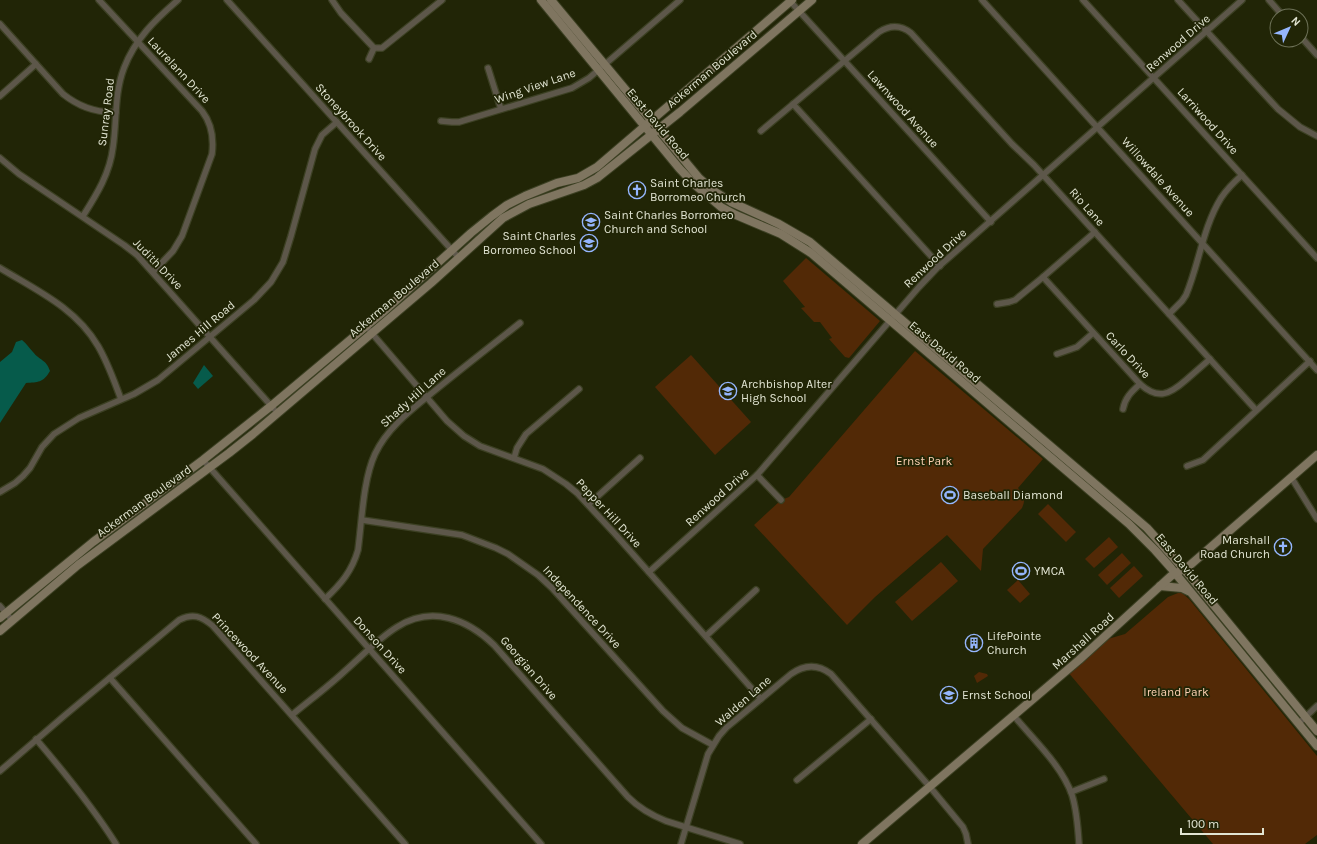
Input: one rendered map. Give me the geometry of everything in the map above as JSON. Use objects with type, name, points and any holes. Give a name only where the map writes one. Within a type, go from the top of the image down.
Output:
[{"type":"street","name":"Laurelann Drive","points":[[99,0],[150,53],[202,111],[210,125],[213,140],[213,147],[209,161],[182,236],[174,251],[153,272]]},
{"type":"street","name":"Sunray Road","points":[[83,216],[97,194],[108,172],[113,147],[117,96],[123,69],[148,27],[178,0]]},
{"type":"street","name":"Stoneybrook Drive","points":[[227,0],[459,258]]},
{"type":"street","points":[[332,0],[341,13],[374,48],[382,48],[442,0]]},
{"type":"street","name":"East David Road","points":[[541,0],[678,168],[694,185],[709,198],[736,215],[781,234],[821,261],[1017,417],[1147,528],[1184,569],[1317,731]]},
{"type":"street","name":"East David Road","points":[[551,0],[699,178],[714,191],[738,206],[779,224],[810,242],[1011,424],[1129,524],[1156,550],[1317,746]]},
{"type":"street","name":"Wing View Lane","points":[[441,121],[458,122],[572,88],[580,84],[605,65],[680,0]]},
{"type":"street","points":[[791,0],[800,11]]},
{"type":"street","name":"Ackerman Boulevard","points":[[3,616],[93,542],[203,460],[271,406],[366,326],[471,233],[507,206],[525,196],[557,183],[578,178],[588,173],[645,127],[651,120],[791,0]]},
{"type":"street","name":"Ackerman Boulevard","points":[[0,631],[78,566],[209,468],[277,413],[431,283],[503,218],[529,204],[590,183],[609,170],[812,0]]},
{"type":"street","name":"Willowdale Avenue","points":[[982,0],[1317,370]]},
{"type":"street","name":"Larriwood Drive","points":[[1083,0],[1317,258]]},
{"type":"street","points":[[1178,0],[1278,109],[1300,127],[1317,136]]},
{"type":"street","name":"Renwood Drive","points":[[649,572],[757,475],[919,287],[940,266],[1044,176],[1242,0]]},
{"type":"street","points":[[1268,0],[1276,8]]},
{"type":"street","name":"Lawnwood Avenue","points":[[800,11],[991,222]]},
{"type":"street","points":[[0,24],[63,94],[90,109],[116,112]]},
{"type":"street","name":"Rio Lane","points":[[844,60],[879,32],[890,27],[896,26],[912,33],[1256,410]]},
{"type":"street","points":[[1309,45],[1317,54]]},
{"type":"street","points":[[369,59],[374,48]]},
{"type":"street","points":[[761,131],[844,60]]},
{"type":"street","points":[[0,96],[36,64]]},
{"type":"street","points":[[488,68],[501,109]]},
{"type":"street","points":[[793,104],[940,266]]},
{"type":"street","name":"James Hill Road","points":[[0,492],[23,476],[30,468],[42,447],[54,434],[79,418],[141,390],[158,380],[254,300],[271,282],[278,271],[288,248],[315,149],[322,135],[337,122]]},
{"type":"street","name":"Judith Drive","points":[[0,158],[19,174],[83,216],[137,255],[277,413]]},
{"type":"street","points":[[1169,314],[1186,295],[1214,211],[1230,186],[1242,175]]},
{"type":"street","points":[[997,304],[1015,300],[1095,232]]},
{"type":"street","points":[[0,268],[59,304],[83,325],[105,358],[121,399]]},
{"type":"street","name":"Carlo Drive","points":[[1043,277],[1140,384],[1153,393],[1165,394],[1177,388],[1210,359]]},
{"type":"street","name":"Shady Hill Lane","points":[[325,599],[339,585],[350,569],[358,550],[368,477],[375,453],[388,433],[427,398],[520,323]]},
{"type":"street","name":"Pepper Hill Drive","points":[[366,326],[447,421],[464,436],[480,446],[531,464],[556,476],[577,492],[761,699]]},
{"type":"street","points":[[1057,354],[1077,347],[1093,333]]},
{"type":"street","points":[[1187,466],[1203,460],[1310,362]]},
{"type":"street","points":[[1123,409],[1124,401],[1140,384]]},
{"type":"street","points":[[514,458],[517,448],[526,434],[579,389]]},
{"type":"street","points":[[1011,424],[1017,417]]},
{"type":"street","name":"Marshall Road","points":[[862,844],[1085,656],[1160,586],[1184,569],[1317,455]]},
{"type":"street","points":[[589,504],[640,458]]},
{"type":"street","name":"Donson Drive","points":[[203,460],[542,844]]},
{"type":"street","points":[[757,475],[781,500]]},
{"type":"street","points":[[1291,477],[1317,519]]},
{"type":"street","name":"Independence Drive","points":[[362,520],[462,535],[496,548],[519,561],[552,588],[672,720],[682,728],[713,745]]},
{"type":"street","points":[[1160,586],[1182,588],[1191,593]]},
{"type":"street","points":[[706,636],[756,590]]},
{"type":"street","points":[[0,606],[3,616],[12,620]]},
{"type":"street","name":"Princewood Avenue","points":[[0,771],[36,739],[179,620],[184,617],[196,616],[205,619],[213,626],[405,844]]},
{"type":"street","name":"Georgian Drive","points":[[292,715],[398,626],[425,617],[436,616],[455,619],[476,629],[494,645],[628,797],[637,805],[656,817],[740,844]]},
{"type":"street","name":"Walden Lane","points":[[680,844],[705,764],[713,745],[726,728],[795,671],[809,666],[819,667],[831,674],[871,719]]},
{"type":"street","points":[[110,678],[256,844]]},
{"type":"street","points":[[1299,723],[1317,706]]},
{"type":"street","points":[[1014,716],[1059,770],[1071,792],[1076,810],[1079,844]]},
{"type":"street","points":[[797,780],[871,719],[963,827],[968,844]]},
{"type":"street","points":[[36,739],[70,778],[89,803],[116,844]]},
{"type":"street","points":[[1071,792],[1104,780]]},
{"type":"green space","points":[[806,258],[880,321],[849,358],[845,357],[829,339],[832,338],[820,322],[814,322],[801,308],[805,307],[783,281]]},
{"type":"green space","name":"Ernst Park","points":[[915,351],[1043,459],[1018,488],[1024,497],[1022,508],[983,549],[981,571],[947,535],[875,597],[847,625],[754,525],[781,500],[789,497]]},
{"type":"green space","points":[[691,355],[751,422],[715,455],[655,387]]},
{"type":"green space","points":[[1048,504],[1076,532],[1066,542],[1038,514]]},
{"type":"green space","points":[[1109,537],[1118,547],[1094,568],[1085,559]]},
{"type":"green space","points":[[1122,553],[1131,563],[1107,585],[1098,575]]},
{"type":"green space","points":[[941,562],[958,581],[912,621],[895,602]]},
{"type":"green space","points":[[1134,566],[1143,576],[1119,598],[1110,588]]},
{"type":"green space","points":[[1018,580],[1030,594],[1020,603],[1007,590]]},
{"type":"green space","name":"Ireland Park","points":[[1182,593],[1189,599],[1317,756],[1317,835],[1305,844],[1213,844],[1067,671],[1101,641],[1125,634],[1168,597]]},
{"type":"green space","points":[[979,672],[987,674],[988,676],[977,683],[974,676]]},
{"type":"water","points":[[22,340],[45,362],[50,371],[45,378],[40,381],[26,383],[0,423],[0,362],[12,352],[16,342]]},
{"type":"water","points":[[204,365],[213,376],[198,389],[193,383]]},
{"type":"place","name":"Saint Charles Borromeo Church","points":[[637,190]]},
{"type":"place","name":"Saint Charles Borromeo Church and School","points":[[591,222]]},
{"type":"place","name":"Saint Charles Borromeo School","points":[[589,243]]},
{"type":"place","name":"Archbishop Alter High School","points":[[728,391]]},
{"type":"place","name":"Baseball Diamond","points":[[950,495]]},
{"type":"place","name":"Marshall Road Church","points":[[1283,547]]},
{"type":"place","name":"YMCA","points":[[1021,571]]},
{"type":"place","name":"LifePointe Church","points":[[974,643]]},
{"type":"place","name":"Ernst School","points":[[949,695]]}]
